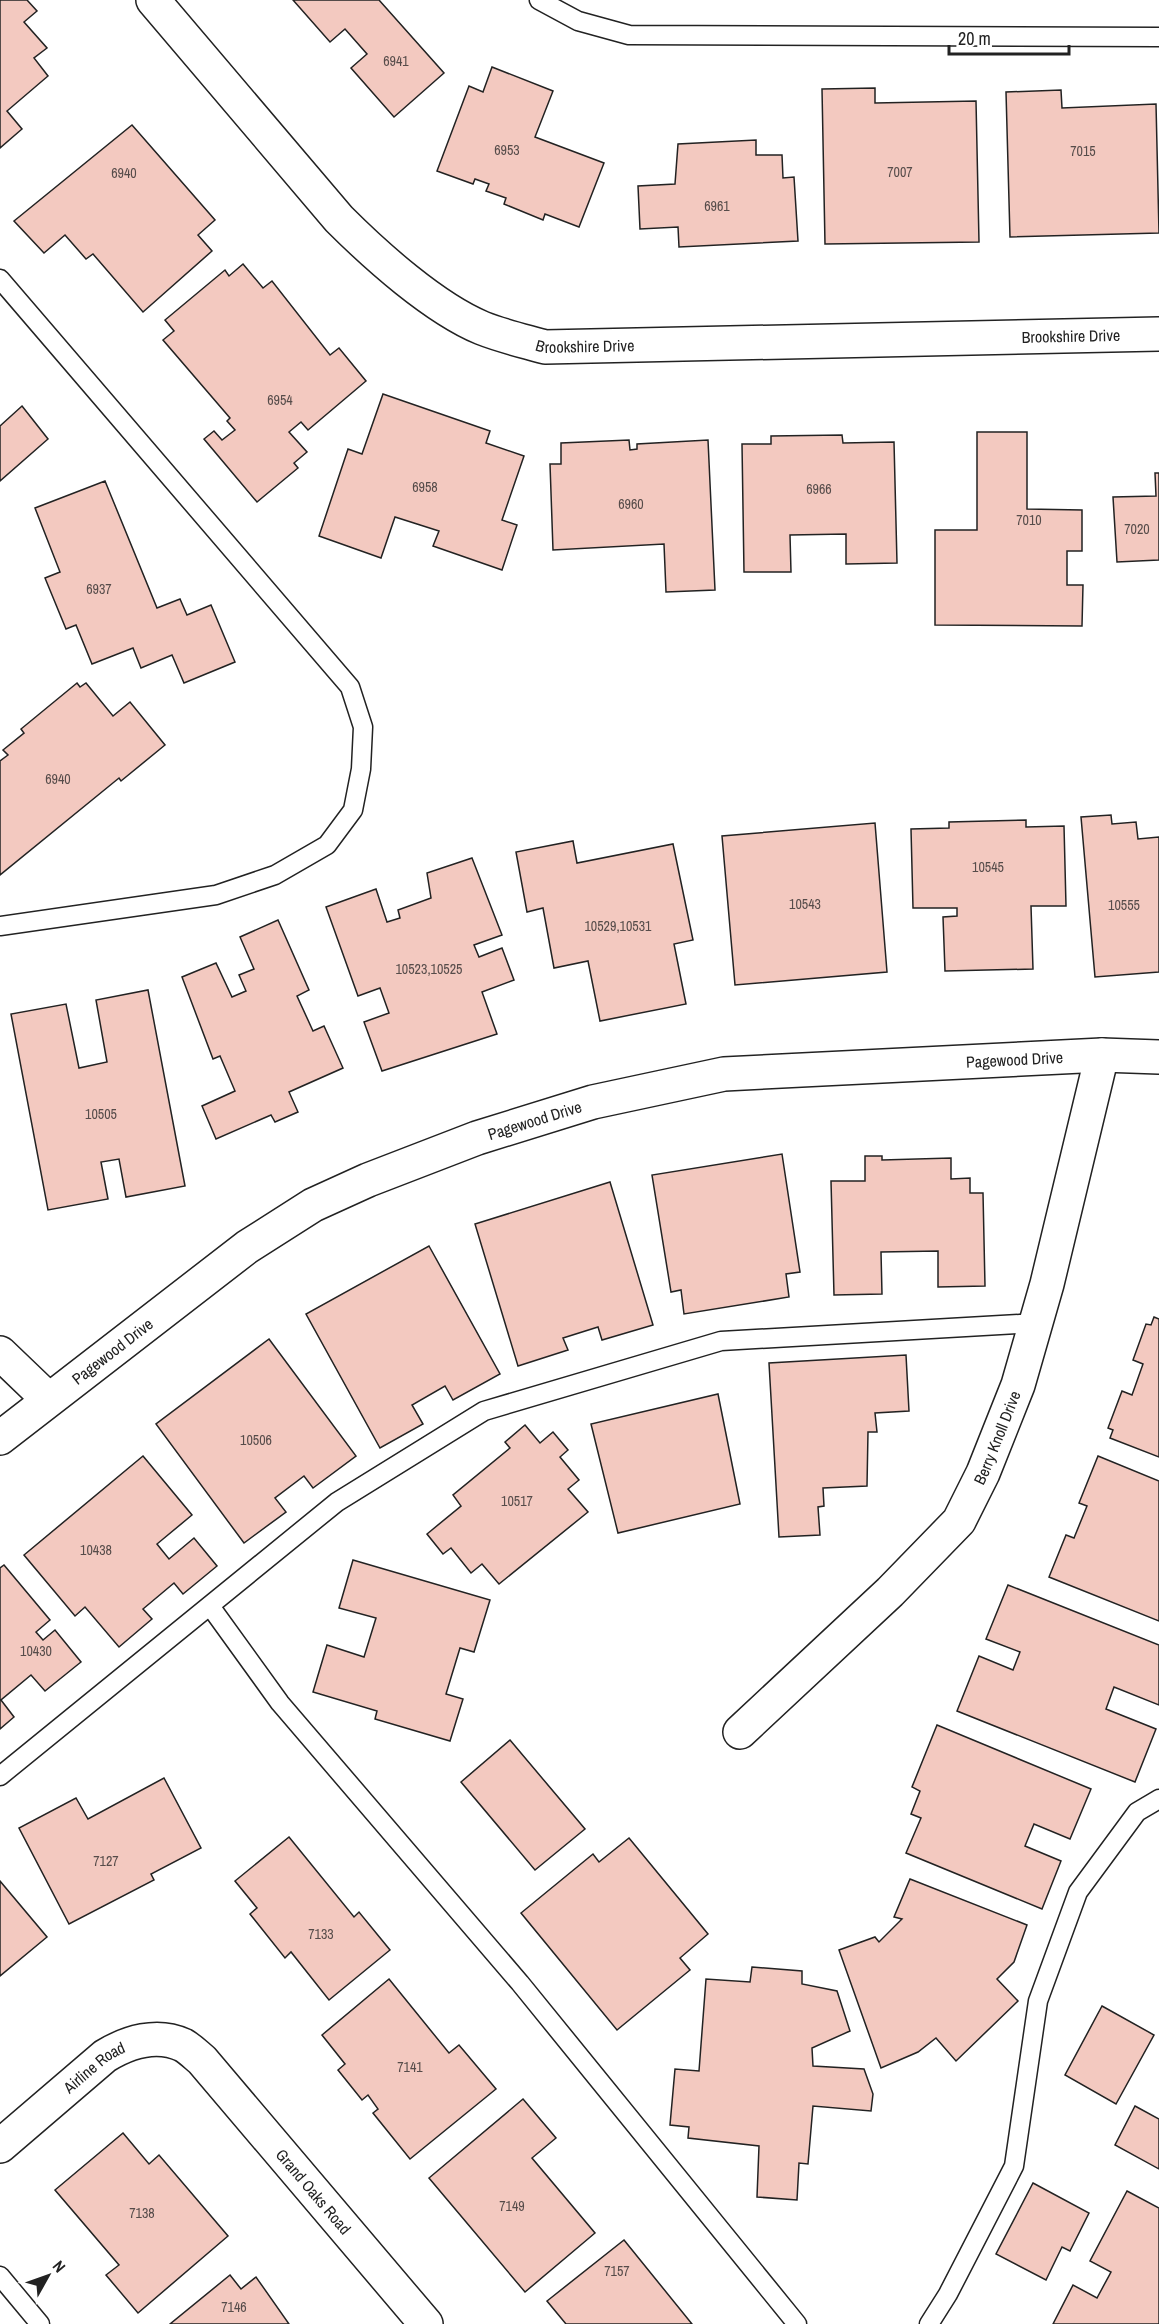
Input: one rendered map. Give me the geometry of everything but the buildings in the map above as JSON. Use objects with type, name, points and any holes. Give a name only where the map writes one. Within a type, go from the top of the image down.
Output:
[{"type":"street","name":"Brookshire Drive","points":[[153,0],[339,219],[371,252],[438,302],[481,327],[515,339],[544,347],[1159,334]]},
{"type":"street","name":"Pagewood Drive","points":[[0,1438],[247,1247],[313,1205],[368,1180],[477,1138],[593,1102],[724,1074],[1102,1055],[1159,1057]]},
{"type":"street","name":"Berry Knoll Drive","points":[[740,1732],[890,1592],[959,1521],[1002,1427],[1018,1385],[1036,1323],[1102,1055]]},
{"type":"street","points":[[0,1353],[48,1399]]},
{"type":"street","name":"Airline Road","points":[[0,2146],[105,2056],[120,2047],[154,2038],[182,2045],[202,2060]]},
{"type":"street","name":"Grand Oaks Road","points":[[202,2060],[426,2324]]},
{"type":"lane","points":[[539,0],[578,21],[629,35],[1159,37]]},
{"type":"lane","points":[[0,279],[350,687],[363,727],[361,770],[353,810],[327,845],[275,875],[216,895],[0,926]]},
{"type":"lane","points":[[0,1776],[337,1502],[484,1411],[721,1341],[1036,1323]]},
{"type":"lane","points":[[210,1606],[280,1702],[520,1983],[797,2324]]},
{"type":"lane","points":[[929,2324],[948,2294],[1014,2166],[1038,2001],[1078,1892],[1137,1812],[1159,1799]]},
{"type":"lane","points":[[0,2276],[40,2324]]}]
